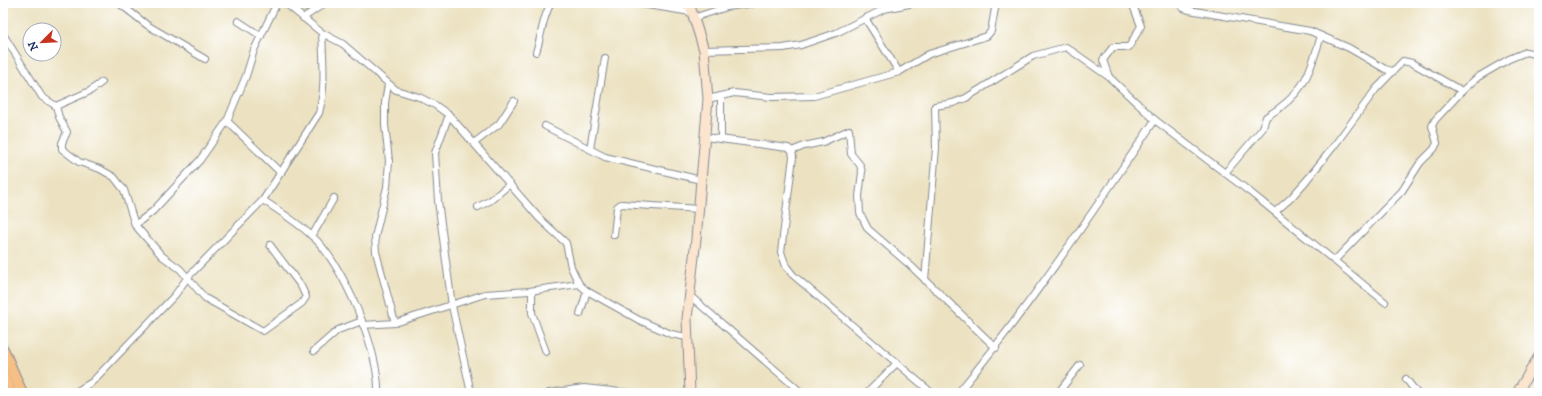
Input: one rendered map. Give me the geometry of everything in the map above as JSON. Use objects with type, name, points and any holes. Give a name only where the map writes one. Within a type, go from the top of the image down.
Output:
[{"type":"main road","points":[[3,349],[22,393]]},
{"type":"main road","points":[[3,374],[11,393]]},
{"type":"street","points":[[119,3],[146,25],[205,59]]},
{"type":"street","points":[[135,225],[153,211],[200,160],[227,121],[261,36],[277,3]]},
{"type":"street","points":[[286,3],[322,33],[343,44],[396,90],[419,97],[435,105],[449,115],[540,219],[566,243],[571,267],[579,284],[587,291],[640,320],[670,334],[687,337]]},
{"type":"street","points":[[303,18],[325,3]]},
{"type":"street","points":[[536,52],[541,37],[544,16],[551,3]]},
{"type":"street","points":[[635,3],[691,11],[755,3]]},
{"type":"street","points":[[704,50],[789,47],[836,33],[884,10],[914,3]]},
{"type":"street","points":[[708,99],[734,93],[772,97],[814,96],[899,72],[929,54],[988,36],[991,31],[996,3]]},
{"type":"street","points":[[1109,77],[1104,60],[1113,47],[1129,47],[1141,26],[1132,3]]},
{"type":"street","points":[[1181,3],[1183,8],[1189,10],[1310,31],[1349,48],[1385,69],[1392,71]]},
{"type":"street","points":[[690,393],[687,337],[689,295],[699,209],[708,99],[704,50],[691,11]]},
{"type":"street","points":[[865,18],[899,72]]},
{"type":"street","points":[[238,21],[261,36]]},
{"type":"street","points":[[74,393],[92,382],[175,295],[187,278],[263,200],[282,173],[319,113],[323,85],[322,33]]},
{"type":"street","points":[[3,34],[42,97],[56,106],[67,132],[62,143],[62,149],[79,162],[100,169],[117,180],[124,190],[135,225],[162,256],[180,269],[206,298],[260,330],[265,330],[302,303],[306,297],[301,286],[270,245]]},
{"type":"street","points":[[1225,173],[1263,128],[1266,117],[1285,106],[1303,86],[1309,74],[1322,36]]},
{"type":"street","points":[[925,280],[936,148],[935,106],[953,103],[966,98],[1033,56],[1066,47],[1109,77],[1155,120],[1275,212],[1384,302]]},
{"type":"street","points":[[1334,260],[1402,191],[1420,163],[1434,149],[1437,143],[1432,126],[1435,120],[1462,91],[1478,77],[1509,59],[1526,52],[1539,55]]},
{"type":"street","points":[[590,149],[605,58]]},
{"type":"street","points":[[1275,212],[1291,198],[1306,181],[1392,71],[1403,61],[1408,61],[1462,91]]},
{"type":"street","points":[[56,106],[90,91],[102,82]]},
{"type":"street","points":[[388,84],[385,103],[385,125],[389,161],[387,186],[375,237],[376,252],[396,323]]},
{"type":"street","points":[[721,96],[721,139]]},
{"type":"street","points":[[474,143],[499,124],[514,101]]},
{"type":"street","points":[[449,115],[435,152],[438,201],[452,306],[470,393]]},
{"type":"street","points":[[958,393],[996,348],[1058,264],[1155,120]]},
{"type":"street","points":[[227,121],[282,173]]},
{"type":"street","points":[[545,126],[605,157],[701,180]]},
{"type":"street","points":[[792,151],[804,146],[823,142],[849,130],[851,154],[860,164],[862,172],[859,196],[860,213],[868,229],[925,280],[996,348]]},
{"type":"street","points":[[705,137],[788,148],[792,151],[793,157],[781,252],[786,266],[793,275],[932,393]]},
{"type":"street","points":[[478,207],[491,200],[510,184]]},
{"type":"street","points":[[312,236],[334,198]]},
{"type":"street","points":[[263,200],[312,236],[342,276],[362,323],[375,362],[378,393]]},
{"type":"street","points":[[614,235],[617,207],[622,204],[699,209]]},
{"type":"street","points":[[314,351],[338,330],[362,323],[396,323],[485,294],[579,284]]},
{"type":"street","points":[[532,290],[532,313],[546,352]]},
{"type":"street","points":[[580,314],[587,291]]},
{"type":"street","points":[[689,295],[802,393]]},
{"type":"street","points":[[1517,393],[1539,356]]},
{"type":"street","points":[[867,393],[896,364]]},
{"type":"street","points":[[1058,393],[1080,365]]},
{"type":"street","points":[[1406,379],[1417,393]]},
{"type":"street","points":[[549,393],[584,388],[630,393]]}]
